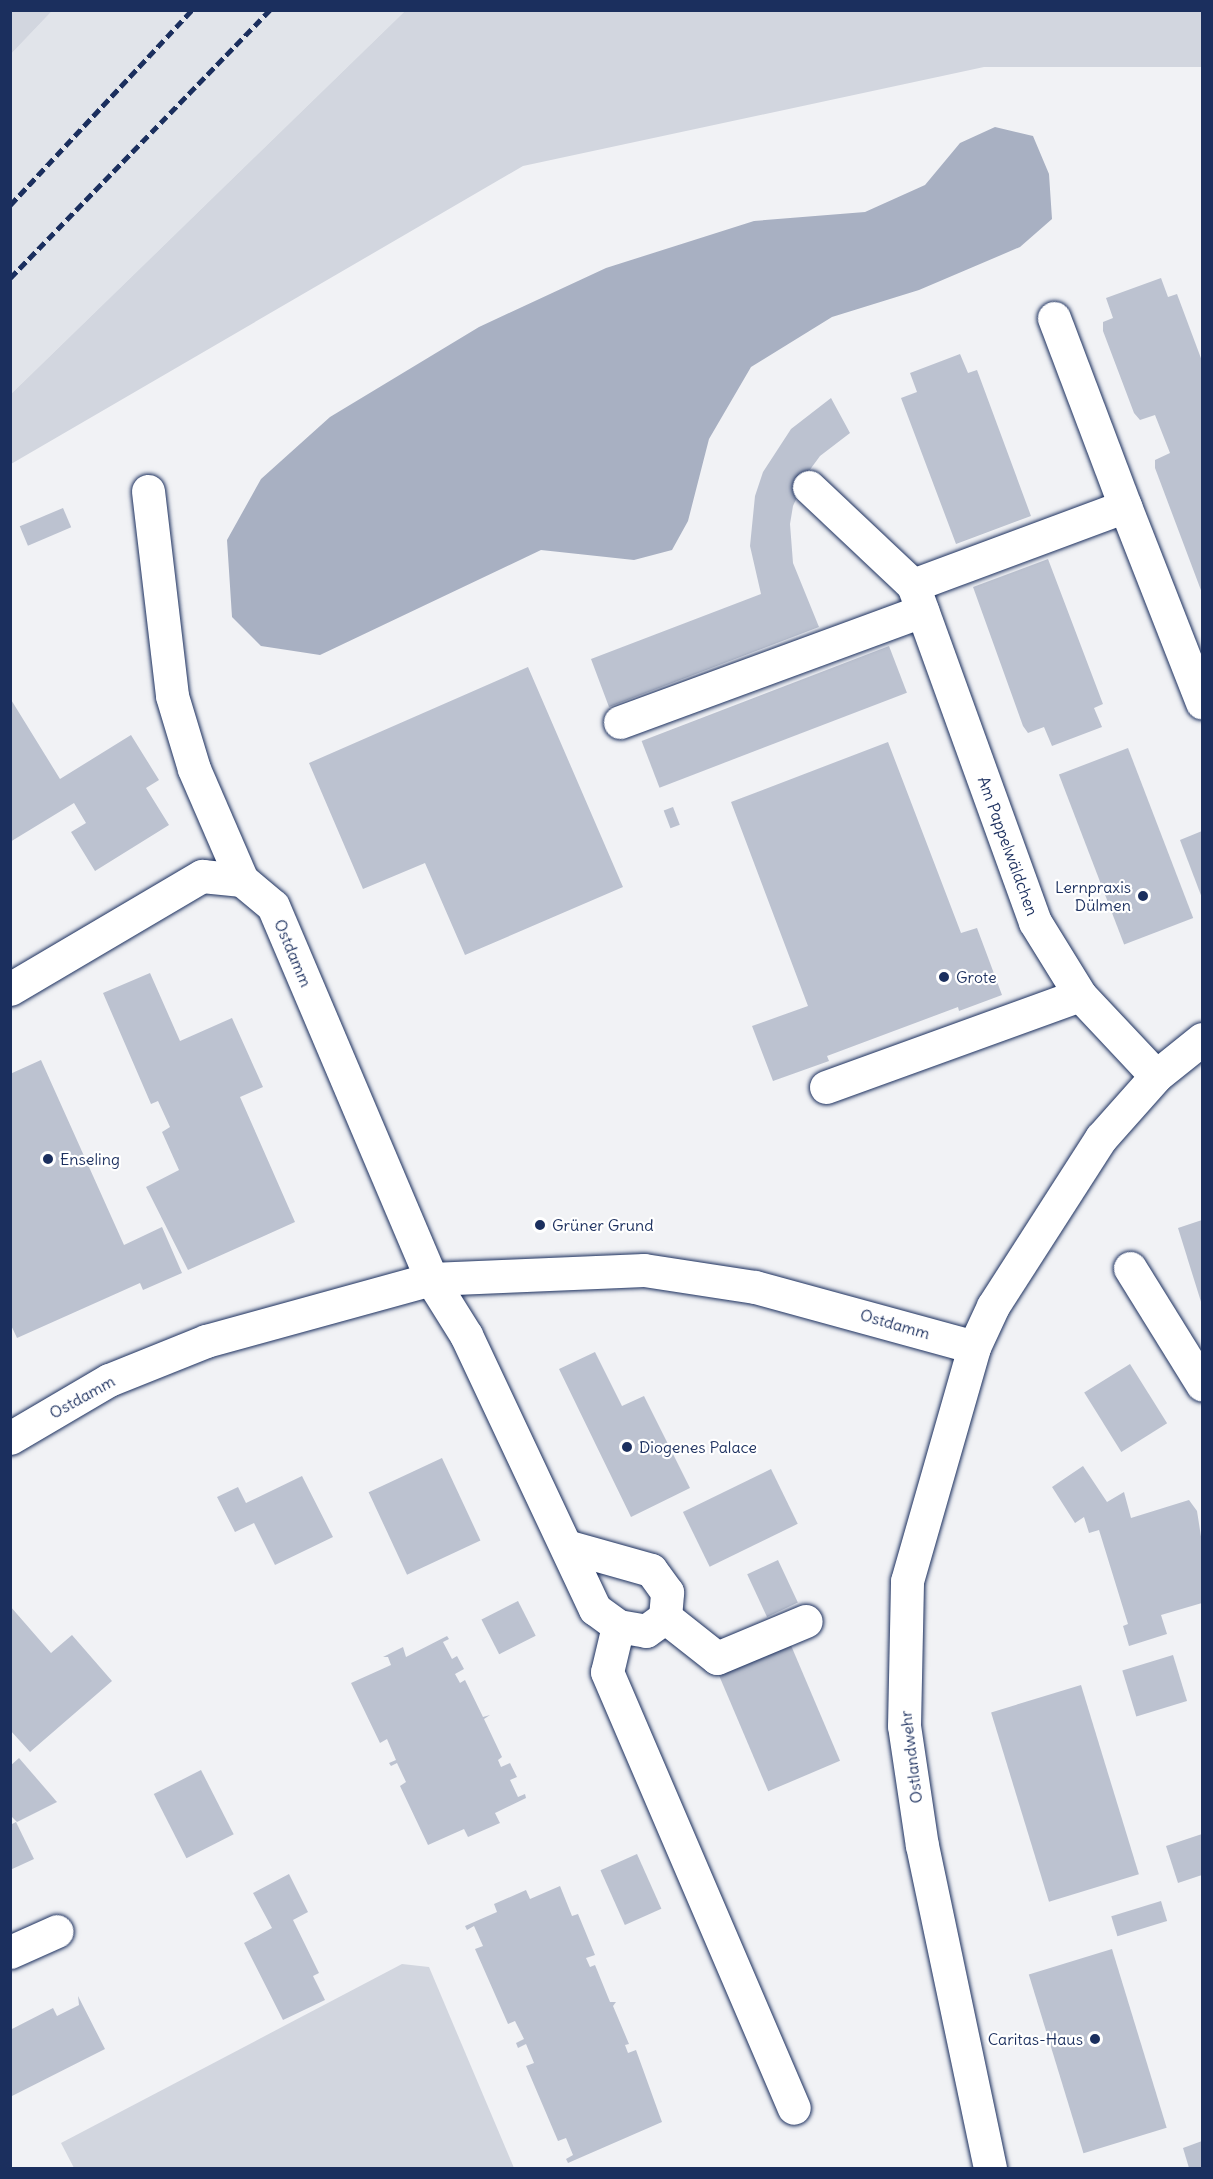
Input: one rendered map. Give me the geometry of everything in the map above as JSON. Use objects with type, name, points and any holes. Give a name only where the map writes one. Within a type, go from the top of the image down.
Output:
[{"type":"street","points":[[1054,318],[1125,507],[1203,702]]},
{"type":"street","name":"Am Pappelwäldchen","points":[[808,487],[918,598],[1035,922],[1080,995],[1156,1076]]},
{"type":"street","points":[[10,989],[202,876],[242,880],[194,769],[172,696],[148,491]]},
{"type":"street","points":[[620,722],[918,598],[1125,507]]},
{"type":"street","name":"Ostdamm","points":[[242,880],[273,906],[431,1279]]},
{"type":"street","points":[[826,1087],[1080,995]]},
{"type":"street","points":[[974,1347],[993,1306],[1101,1138],[1156,1076],[1203,1039]]},
{"type":"street","points":[[1130,1268],[1203,1384]]},
{"type":"street","name":"Ostdamm","points":[[10,1438],[109,1380],[206,1341],[431,1279],[644,1270],[755,1287],[974,1347]]},
{"type":"street","points":[[431,1279],[466,1335],[595,1609],[618,1626],[646,1631],[665,1617],[667,1592],[651,1570],[566,1546]]},
{"type":"street","name":"Ostlandwehr","points":[[974,1347],[907,1581],[904,1726],[922,1846],[990,2169]]},
{"type":"street","points":[[665,1617],[717,1658],[806,1621]]},
{"type":"street","points":[[618,1626],[607,1672],[794,2108]]},
{"type":"street","points":[[10,1952],[57,1931]]},
{"type":"shaded area","points":[[10,11],[52,11],[11,54]]},
{"type":"shaded area","points":[[52,11],[405,11],[11,394],[11,54]]},
{"type":"shaded area","points":[[405,11],[1202,11],[1202,67],[984,67],[523,166],[11,464],[11,394]]},
{"type":"shaded area","points":[[402,1964],[429,1967],[514,2168],[74,2168],[61,2143]]},
{"type":"water","points":[[995,127],[1033,136],[1049,174],[1052,219],[1020,247],[919,290],[832,317],[751,367],[709,439],[688,521],[672,550],[634,560],[541,550],[320,655],[261,646],[232,617],[227,540],[261,479],[330,417],[479,327],[606,268],[754,221],[865,212],[925,185],[960,143]]},
{"type":"building","points":[[1161,278],[1168,297],[1177,294],[1202,361],[1202,593],[1155,468],[1155,460],[1170,453],[1155,415],[1140,420],[1134,413],[1103,331],[1103,322],[1113,318],[1106,298]]},
{"type":"building","points":[[960,354],[968,373],[977,370],[1031,516],[956,544],[901,398],[917,392],[910,373]]},
{"type":"building","points":[[831,398],[850,433],[820,456],[809,471],[793,506],[790,524],[793,563],[819,627],[609,707],[591,659],[761,594],[750,546],[755,496],[763,472],[791,429]]},
{"type":"building","points":[[63,508],[71,527],[28,546],[20,526]]},
{"type":"building","points":[[1048,559],[1103,704],[1094,708],[1102,727],[1052,746],[1044,727],[1028,733],[1023,726],[973,587]]},
{"type":"building","points":[[889,646],[907,693],[660,788],[642,741]]},
{"type":"building","points":[[528,667],[623,887],[465,955],[425,863],[363,889],[309,763]]},
{"type":"building","points":[[10,698],[60,779],[131,735],[159,780],[146,788],[169,825],[95,871],[71,832],[86,823],[74,803],[10,842]]},
{"type":"building","points":[[888,742],[961,933],[977,928],[1002,995],[959,1011],[958,1007],[827,1056],[829,1061],[773,1081],[752,1026],[808,1006],[731,802]]},
{"type":"building","points":[[1128,748],[1193,918],[1124,944],[1059,775]]},
{"type":"building","points":[[673,807],[680,825],[670,828],[664,811]]},
{"type":"building","points":[[1202,831],[1202,898],[1180,840]]},
{"type":"building","points":[[150,973],[180,1041],[232,1018],[263,1087],[240,1097],[295,1222],[188,1270],[146,1187],[179,1170],[162,1132],[170,1127],[158,1101],[151,1104],[103,993]]},
{"type":"building","name":"Enseling","points":[[41,1060],[124,1245],[162,1227],[182,1273],[143,1290],[140,1283],[17,1338],[10,1323],[10,1074]]},
{"type":"building","points":[[1202,1220],[1202,1305],[1178,1228]]},
{"type":"building","points":[[595,1352],[622,1406],[644,1396],[690,1488],[631,1517],[559,1369]]},
{"type":"building","points":[[1130,1364],[1167,1423],[1121,1452],[1084,1393]]},
{"type":"building","points":[[442,1458],[480,1540],[407,1575],[369,1492]]},
{"type":"building","points":[[1083,1466],[1107,1502],[1124,1492],[1131,1518],[1189,1500],[1197,1511],[1202,1543],[1202,1603],[1161,1615],[1167,1634],[1129,1646],[1123,1626],[1128,1624],[1099,1530],[1089,1533],[1084,1517],[1075,1523],[1052,1487]]},
{"type":"building","points":[[771,1469],[798,1524],[710,1567],[683,1512]]},
{"type":"building","points":[[302,1476],[333,1537],[275,1565],[254,1523],[235,1532],[217,1497],[238,1487],[246,1503]]},
{"type":"building","points":[[778,1560],[798,1603],[767,1617],[747,1574]]},
{"type":"building","points":[[518,1601],[536,1636],[499,1654],[481,1620]]},
{"type":"building","points":[[10,1606],[51,1653],[72,1635],[112,1681],[30,1752],[10,1730]]},
{"type":"building","points":[[447,1636],[449,1639],[443,1642],[452,1659],[457,1656],[464,1669],[455,1674],[460,1683],[465,1680],[483,1717],[490,1715],[484,1719],[502,1757],[498,1760],[501,1767],[510,1763],[517,1777],[510,1780],[518,1797],[525,1794],[526,1798],[495,1813],[500,1823],[468,1837],[464,1829],[428,1845],[400,1786],[406,1782],[397,1763],[391,1766],[389,1763],[396,1760],[387,1739],[380,1743],[351,1683],[391,1665],[388,1657],[383,1657],[403,1647],[406,1657]]},
{"type":"building","points":[[790,1643],[840,1761],[768,1791],[718,1673]]},
{"type":"building","points":[[1173,1655],[1187,1701],[1136,1716],[1122,1670]]},
{"type":"building","points":[[1081,1685],[1139,1874],[1049,1902],[991,1712]]},
{"type":"building","points":[[19,1758],[57,1802],[17,1822],[10,1815],[10,1766]]},
{"type":"building","points":[[201,1770],[234,1834],[186,1858],[154,1794]]},
{"type":"building","points":[[16,1822],[34,1859],[10,1870],[10,1825]]},
{"type":"building","points":[[1202,1834],[1202,1875],[1178,1883],[1166,1846]]},
{"type":"building","points":[[637,1854],[661,1909],[625,1925],[600,1870]]},
{"type":"building","points":[[289,1874],[308,1912],[293,1920],[319,1973],[313,1976],[325,2000],[283,2020],[244,1943],[272,1928],[253,1893]]},
{"type":"building","points":[[560,1886],[572,1916],[578,1914],[595,1955],[586,1958],[590,1967],[595,1965],[610,2002],[616,2002],[613,2006],[629,2044],[625,2045],[628,2053],[636,2050],[662,2122],[568,2163],[566,2159],[573,2155],[566,2138],[558,2141],[526,2066],[534,2063],[526,2044],[518,2048],[516,2043],[524,2039],[515,2021],[508,2024],[475,1949],[483,1946],[474,1926],[467,1930],[465,1926],[497,1912],[494,1904],[526,1890],[530,1899]]},
{"type":"building","points":[[1161,1901],[1167,1921],[1117,1936],[1111,1916]]},
{"type":"building","name":"Caritas-Haus","points":[[1112,1949],[1167,2128],[1083,2153],[1029,1974]]},
{"type":"building","points":[[78,1996],[105,2049],[10,2097],[10,2030],[53,2008],[57,2016],[79,2005]]},
{"type":"building","points":[[1202,2141],[1202,2168],[1189,2168],[1183,2148]]},
{"type":"railway","points":[[10,205],[192,10]]},
{"type":"railway","points":[[10,278],[270,10]]},
{"type":"place","name":"Lernpraxis Dülmen","points":[[1143,896]]},
{"type":"place","name":"Grote","points":[[944,977]]},
{"type":"place","name":"Enseling","points":[[48,1159]]},
{"type":"place","name":"Grüner Grund","points":[[540,1225]]},
{"type":"place","name":"Diogenes Palace","points":[[627,1447]]},
{"type":"place","name":"Caritas-Haus","points":[[1095,2039]]}]
